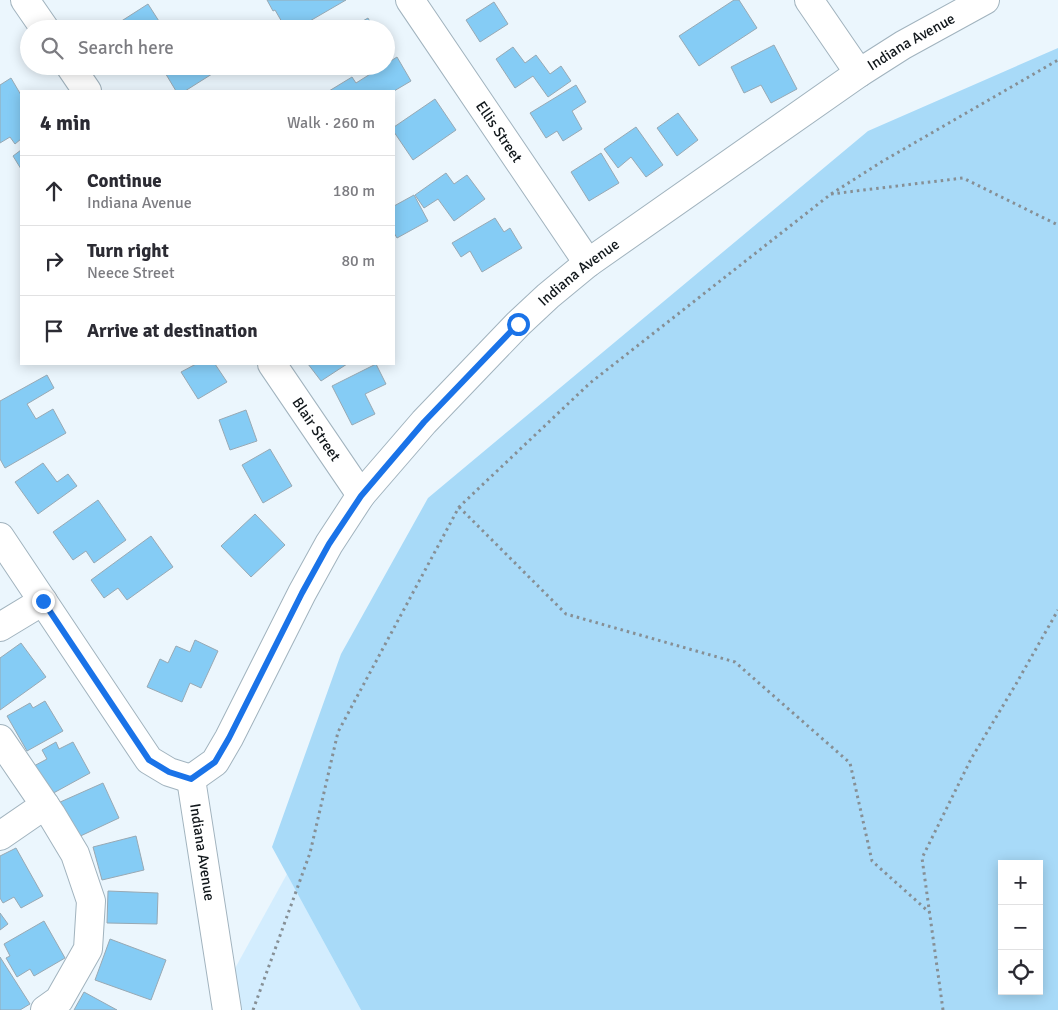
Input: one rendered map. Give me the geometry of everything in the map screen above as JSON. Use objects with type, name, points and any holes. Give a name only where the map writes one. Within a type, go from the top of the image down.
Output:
[{"type":"street","points":[[25,0],[39,20]]},
{"type":"street","name":"Ellis Street","points":[[410,0],[588,262]]},
{"type":"street","points":[[809,0],[859,73]]},
{"type":"street","name":"Indiana Avenue","points":[[227,1010],[191,779],[215,762],[324,552],[361,496],[424,422],[518,324],[588,262],[859,73],[985,0]]},
{"type":"street","points":[[76,75],[86,90]]},
{"type":"street","name":"Blair Street","points":[[273,365],[361,496]]},
{"type":"street","points":[[0,537],[149,760],[169,772],[191,779]]},
{"type":"street","points":[[9,621],[43,601]]},
{"type":"street","points":[[0,739],[45,805],[75,854],[91,902],[88,949],[59,1000],[45,1010]]},
{"type":"street","points":[[0,836],[45,805]]},
{"type":"path","points":[[253,1010],[310,853],[338,732],[459,507],[590,383],[831,194],[883,160],[1058,60]]},
{"type":"path","points":[[831,194],[963,178],[1058,225]]},
{"type":"path","points":[[459,507],[566,614],[735,662],[742,668],[850,762],[872,861],[930,913]]},
{"type":"path","points":[[943,1010],[922,858],[971,759],[1058,610]]},
{"type":"shaded area","points":[[1058,48],[1058,1010],[361,1010],[272,847],[341,654],[428,498],[868,131]]},
{"type":"shaded area","points":[[287,874],[361,1010],[212,1010]]},
{"type":"building","points":[[267,0],[346,0],[312,20],[281,20],[275,10],[273,11]]},
{"type":"building","points":[[734,0],[739,0],[757,28],[699,66],[679,36]]},
{"type":"building","points":[[494,2],[508,24],[480,42],[466,20]]},
{"type":"building","points":[[148,4],[158,20],[123,20]]},
{"type":"building","points":[[774,45],[797,89],[771,103],[761,85],[744,93],[731,67]]},
{"type":"building","points":[[513,47],[525,63],[536,55],[550,74],[561,66],[571,81],[548,97],[533,76],[515,88],[496,59]]},
{"type":"building","points":[[397,57],[411,81],[395,90],[331,90],[352,77],[356,83],[369,75],[395,75],[395,58]]},
{"type":"building","points":[[166,75],[210,75],[187,90],[175,90]]},
{"type":"building","points":[[11,78],[20,93],[20,140],[15,144],[10,137],[0,143],[0,85]]},
{"type":"building","points":[[576,85],[586,102],[572,111],[582,129],[563,141],[557,131],[546,138],[530,113]]},
{"type":"building","points":[[435,99],[456,130],[413,160],[395,133],[395,126]]},
{"type":"building","points":[[678,113],[698,140],[677,156],[657,128]]},
{"type":"building","points":[[636,127],[663,165],[646,177],[631,157],[618,168],[604,149]]},
{"type":"building","points":[[20,151],[20,167],[13,156]]},
{"type":"building","points":[[601,153],[619,183],[589,201],[571,172]]},
{"type":"building","points":[[446,173],[454,184],[467,175],[485,199],[454,221],[438,199],[424,208],[415,195]]},
{"type":"building","points":[[414,195],[428,221],[397,238],[395,235],[395,205]]},
{"type":"building","points":[[495,218],[504,232],[510,228],[522,248],[482,272],[470,251],[461,257],[452,243]]},
{"type":"building","points":[[194,365],[216,365],[227,382],[198,399],[181,372]]},
{"type":"building","points":[[309,365],[345,365],[321,381]]},
{"type":"building","points":[[374,365],[376,365],[386,384],[365,394],[375,414],[352,425],[332,386]]},
{"type":"building","points":[[47,375],[54,388],[27,404],[36,419],[53,409],[66,433],[5,468],[0,459],[0,401]]},
{"type":"building","points":[[246,410],[257,441],[230,450],[219,420]]},
{"type":"building","points":[[270,449],[292,486],[263,503],[242,465]]},
{"type":"building","points":[[43,463],[57,482],[68,474],[77,486],[38,514],[15,482]]},
{"type":"building","points":[[98,500],[126,540],[94,563],[86,551],[73,560],[53,532]]},
{"type":"building","points":[[255,514],[285,545],[251,577],[221,546]]},
{"type":"building","points":[[151,536],[173,567],[127,600],[118,588],[104,598],[91,580]]},
{"type":"building","points":[[195,640],[218,651],[201,688],[190,683],[182,702],[147,687],[160,659],[168,663],[176,646],[190,652]]},
{"type":"building","points":[[21,643],[46,677],[0,710],[0,658]]},
{"type":"building","points":[[45,701],[63,731],[27,751],[7,716],[30,703],[33,708]]},
{"type":"building","points":[[56,742],[59,749],[73,742],[90,773],[48,796],[32,767],[47,759],[42,750]]},
{"type":"building","points":[[103,783],[119,818],[74,839],[58,803]]},
{"type":"building","points":[[136,836],[144,870],[102,880],[93,847]]},
{"type":"building","points":[[16,848],[43,896],[21,908],[14,897],[3,903],[0,898],[0,856]]},
{"type":"building","points":[[108,891],[158,893],[157,924],[107,923]]},
{"type":"building","points":[[0,913],[8,924],[0,930]]},
{"type":"building","points":[[44,921],[65,958],[34,976],[30,969],[17,977],[6,958],[10,956],[4,944]]},
{"type":"building","points":[[110,939],[166,960],[151,1000],[95,980]]},
{"type":"building","points":[[0,957],[30,1004],[20,1010],[0,1010]]},
{"type":"building","points":[[84,992],[117,1010],[74,1010]]},
{"type":"route","points":[[43,601],[149,760],[169,772],[191,779],[215,762],[302,593],[329,544],[361,496],[424,422],[518,324]]}]
